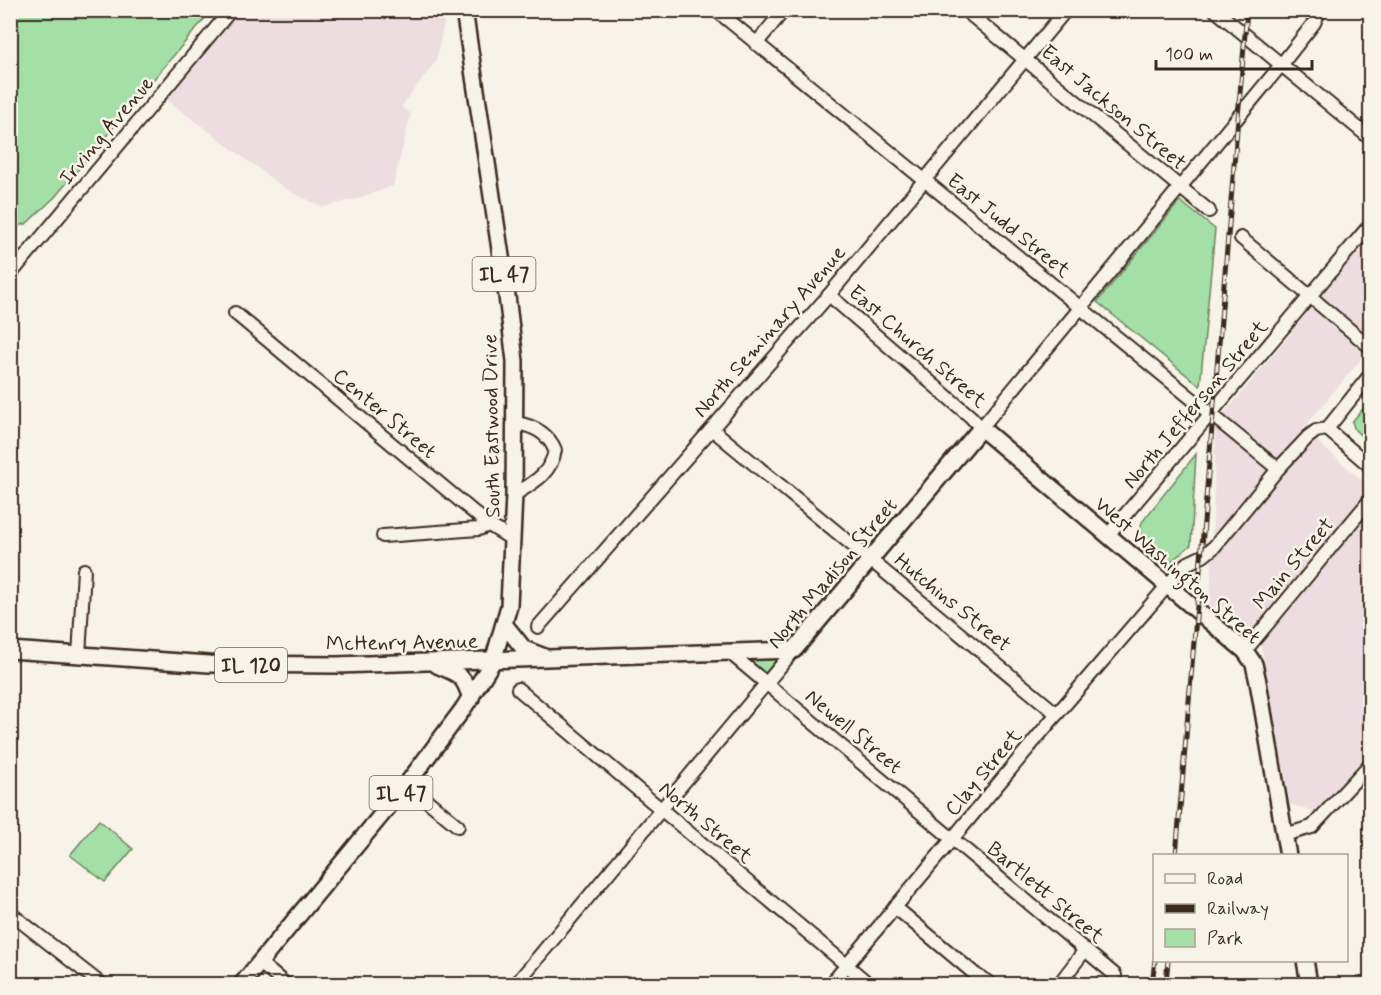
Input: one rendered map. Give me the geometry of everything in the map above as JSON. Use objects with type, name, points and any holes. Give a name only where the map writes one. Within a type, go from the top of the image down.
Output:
[{"type":"main road","name":"South Eastwood Drive","points":[[464,10],[515,361],[516,423],[509,606],[493,662]]},
{"type":"main road","name":"West Washington Street","points":[[981,428],[1245,651],[1254,664],[1258,682],[1288,854]]},
{"type":"main road","name":"North Madison Street","points":[[794,650],[981,428]]},
{"type":"main road","points":[[504,624],[524,649],[550,659]]},
{"type":"main road","name":"McHenry Avenue","points":[[10,650],[209,664],[337,665],[493,662],[794,650]]},
{"type":"main road","name":"IL 47","points":[[242,984],[407,784],[471,699],[493,662]]},
{"type":"main road","points":[[431,663],[452,672],[465,681],[471,699]]},
{"type":"main road","points":[[1305,962],[1310,984]]},
{"type":"street","name":"Irving Avenue","points":[[10,275],[231,10]]},
{"type":"street","name":"East Judd Street","points":[[716,10],[1278,469]]},
{"type":"street","points":[[756,44],[784,10]]},
{"type":"street","name":"East Jackson Street","points":[[965,10],[1209,211]]},
{"type":"street","name":"North Seminary Avenue","points":[[538,627],[829,295],[1066,10]]},
{"type":"street","points":[[1215,10],[1371,138]]},
{"type":"street","points":[[1314,23],[1320,10]]},
{"type":"street","points":[[1314,23],[1320,20],[1328,10]]},
{"type":"street","name":"North Madison Street","points":[[981,428],[1314,23]]},
{"type":"street","name":"North Jefferson Street","points":[[1108,536],[1371,225]]},
{"type":"street","points":[[1241,238],[1371,347]]},
{"type":"street","name":"East Church Street","points":[[829,295],[981,428]]},
{"type":"street","name":"Center Street","points":[[235,313],[489,525],[513,540]]},
{"type":"street","points":[[1371,375],[1327,429],[1371,466]]},
{"type":"street","points":[[514,495],[542,477],[549,467],[555,450],[550,440],[540,431],[529,425],[516,423]]},
{"type":"street","name":"Clay Street","points":[[831,984],[1167,585],[1186,564],[1203,556],[1214,547],[1278,469],[1308,437],[1316,431],[1327,429]]},
{"type":"street","name":"Hutchins Street","points":[[713,430],[1057,714]]},
{"type":"street","name":"Main Street","points":[[1245,651],[1371,500]]},
{"type":"street","points":[[383,536],[479,529],[489,525]]},
{"type":"street","points":[[79,656],[84,570]]},
{"type":"street","name":"North Madison Street","points":[[516,984],[794,650]]},
{"type":"street","name":"Newell Street","points":[[730,653],[953,838]]},
{"type":"street","name":"North Street","points":[[518,689],[869,984]]},
{"type":"street","points":[[1284,835],[1312,827],[1371,764]]},
{"type":"street","points":[[407,784],[459,826]]},
{"type":"street","name":"Bartlett Street","points":[[953,838],[1115,975]]},
{"type":"street","points":[[895,907],[976,975],[991,984]]},
{"type":"street","points":[[10,913],[101,984]]},
{"type":"street","points":[[1059,984],[1085,950]]},
{"type":"street","points":[[260,963],[285,984]]},
{"type":"shaded area","points":[[221,11],[442,11],[444,23],[436,61],[401,107],[411,114],[393,186],[356,199],[323,207],[287,190],[156,92]]},
{"type":"shaded area","points":[[1370,236],[1370,348],[1303,429],[1370,487],[1370,749],[1317,813],[1290,804],[1261,646],[1210,605],[1216,424]]},
{"type":"green space","points":[[10,11],[211,11],[55,197],[26,224],[11,227]]},
{"type":"green space","points":[[1180,201],[1215,229],[1200,386],[1097,302]]},
{"type":"green space","points":[[1370,400],[1370,444],[1355,430],[1352,422]]},
{"type":"green space","points":[[1196,454],[1191,545],[1168,564],[1142,541],[1140,530],[1142,522]]},
{"type":"green space","points":[[779,657],[764,678],[743,660]]},
{"type":"green space","points":[[99,820],[133,849],[105,882],[70,855]]},
{"type":"railway","points":[[1176,854],[1247,10]]},
{"type":"railway","points":[[1152,984],[1155,962]]},
{"type":"railway","points":[[1166,984],[1168,962]]}]
